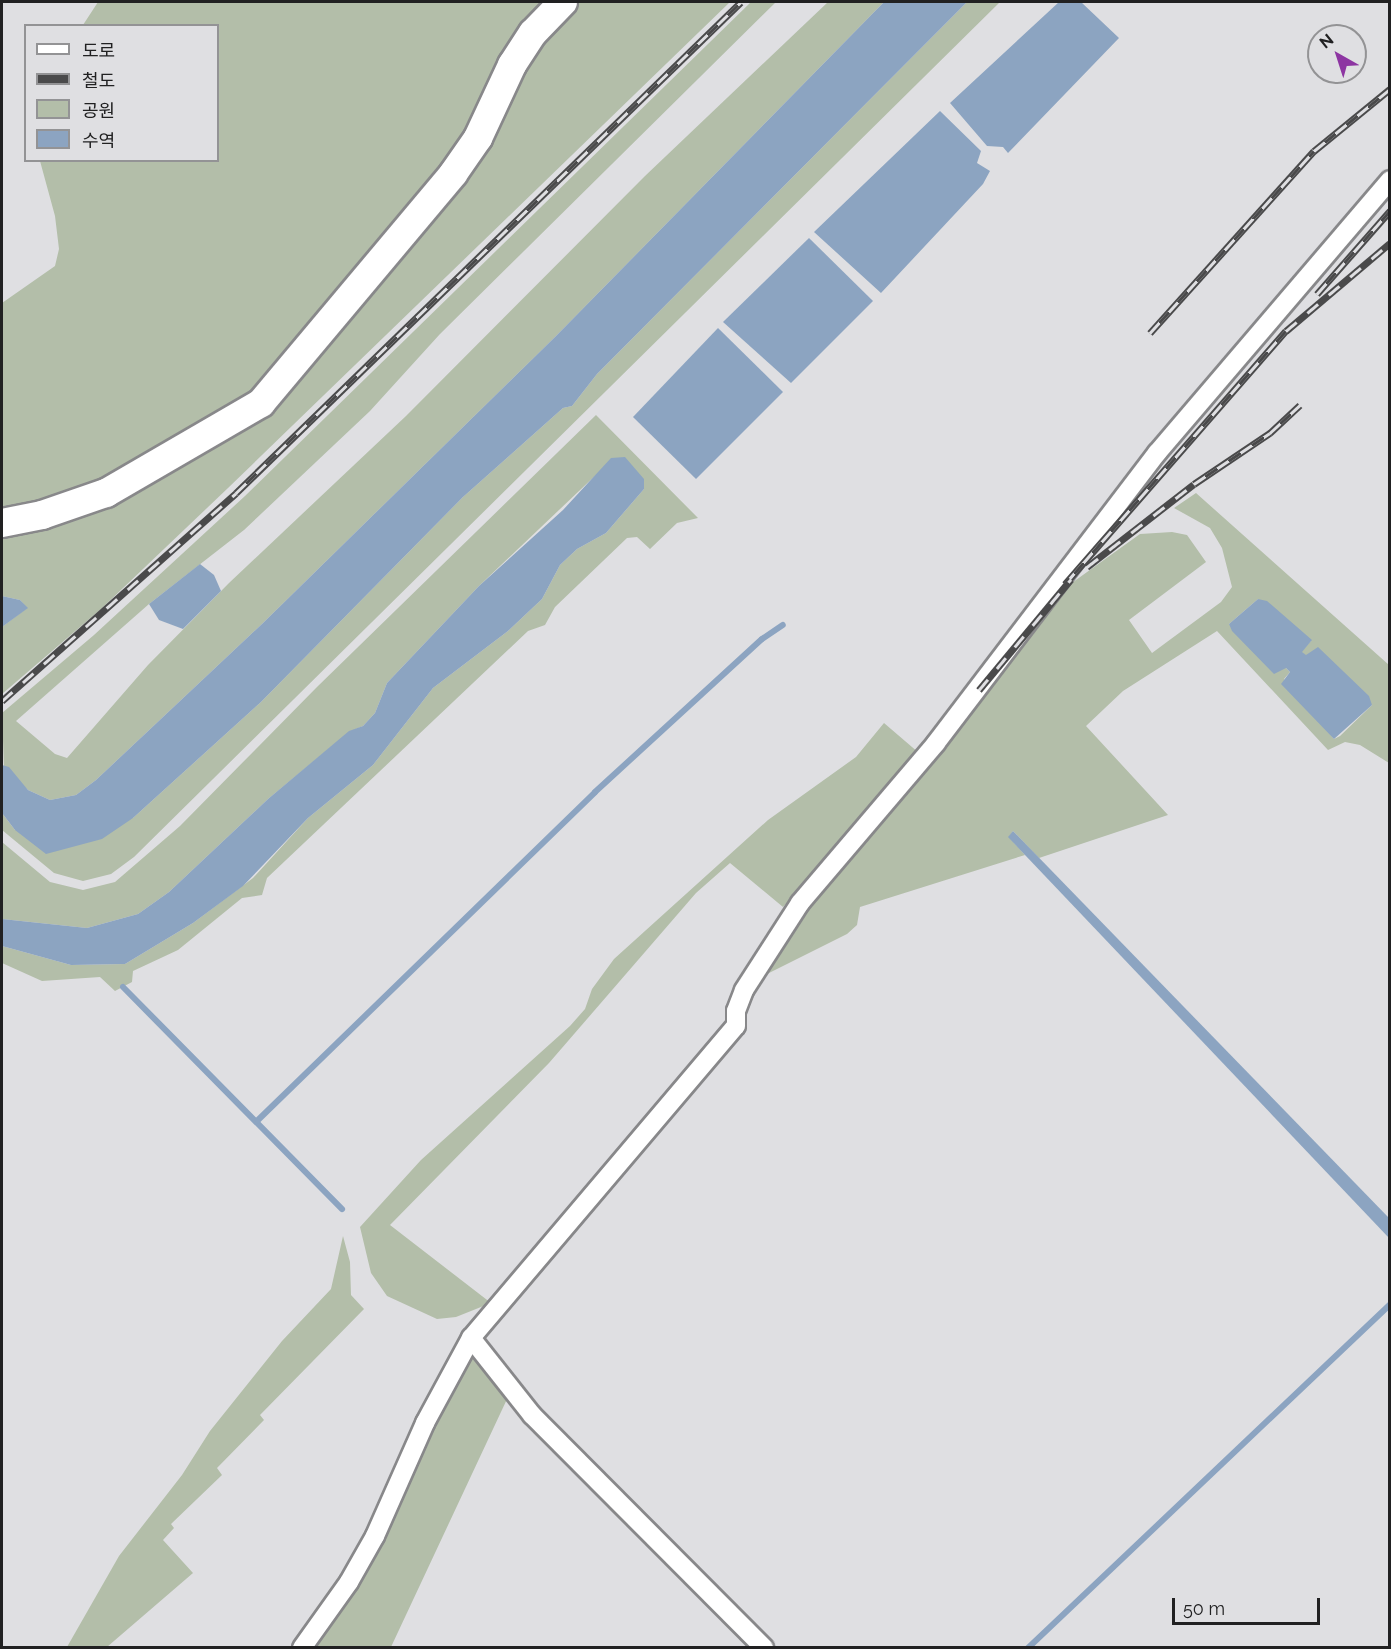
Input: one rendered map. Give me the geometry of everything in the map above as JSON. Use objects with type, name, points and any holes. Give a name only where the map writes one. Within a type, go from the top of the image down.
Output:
[{"type":"main road","points":[[2,523],[42,515],[106,492],[261,403],[453,174],[478,138],[512,65],[533,33],[563,2]]},
{"type":"street","points":[[302,1647],[349,1582],[375,1536],[425,1423],[471,1338],[736,1026],[736,1011],[744,990],[800,903],[936,743],[1157,453],[1389,180]]},
{"type":"street","points":[[471,1338],[540,1423],[764,1647]]},
{"type":"green space","points":[[98,2],[554,2],[475,129],[284,371],[164,457],[2,519],[2,303],[55,266],[59,249],[55,216],[40,162],[219,162],[219,24],[84,24]]},
{"type":"green space","points":[[577,2],[730,2],[101,609],[2,694],[2,627],[27,608],[20,600],[2,596],[2,532],[236,430],[461,182],[497,134],[531,57]]},
{"type":"green space","points":[[751,2],[776,2],[440,334],[370,411],[244,530],[149,604],[16,721],[55,754],[67,758],[148,665],[229,583],[406,416],[645,176],[828,2],[884,2],[556,336],[263,623],[96,780],[76,795],[50,800],[28,790],[4,768],[2,713],[94,635],[245,496]]},
{"type":"green space","points":[[967,2],[1000,2],[134,857],[111,874],[83,881],[54,873],[2,830],[2,813],[15,830],[133,818],[261,702],[463,497],[563,408],[572,406],[597,374]]},
{"type":"green space","points":[[596,415],[698,518],[677,523],[650,549],[637,537],[627,538],[555,607],[545,625],[528,631],[267,878],[262,895],[242,898],[178,950],[133,971],[132,982],[115,991],[100,977],[42,981],[2,963],[2,946],[71,965],[125,964],[193,923],[253,878],[308,818],[373,765],[433,688],[508,631],[542,599],[560,565],[577,549],[606,533],[644,489],[599,472],[479,586],[387,683],[375,713],[363,726],[349,732],[268,799],[169,892],[138,914],[87,928],[2,919],[2,842],[50,882],[83,890],[115,882],[180,826],[317,687]]},
{"type":"green space","points":[[1196,493],[1389,665],[1389,763],[1360,745],[1345,742],[1328,750],[1217,631],[1123,691],[1086,726],[1168,815],[1039,858],[1013,831],[1009,837],[1025,855],[860,907],[857,925],[847,934],[761,977],[807,907],[1069,585],[1140,534],[1172,532],[1187,535],[1206,562],[1129,620],[1152,653],[1221,602],[1232,587],[1222,548],[1210,528],[1174,508]],"holes":[[[1258,599],[1311,641],[1301,652],[1372,705],[1334,739],[1284,679],[1290,672],[1229,624]]]},
{"type":"green space","points":[[884,723],[919,753],[783,907],[730,863],[696,893],[549,1063],[390,1225],[491,1303],[456,1317],[437,1319],[387,1296],[371,1273],[360,1227],[421,1160],[570,1026],[585,1009],[592,989],[614,959],[768,820],[856,757]]},
{"type":"green space","points":[[343,1236],[350,1262],[351,1295],[364,1309],[260,1415],[264,1420],[217,1468],[222,1475],[171,1524],[174,1528],[163,1540],[193,1573],[107,1647],[67,1647],[119,1556],[182,1475],[210,1431],[282,1341],[331,1289]]},
{"type":"green space","points":[[469,1352],[508,1397],[391,1647],[313,1648],[368,1568]]},
{"type":"water","points":[[884,2],[967,2],[597,374],[572,406],[563,408],[463,497],[261,702],[133,818],[102,839],[46,854],[15,830],[2,813],[2,765],[9,767],[28,790],[50,800],[76,795],[96,780],[263,623],[556,336]]},
{"type":"water","points":[[1059,2],[1081,2],[1119,38],[1008,153],[1003,147],[987,146],[950,103]]},
{"type":"water","points":[[940,111],[981,151],[977,163],[990,171],[983,184],[881,293],[814,232]]},
{"type":"water","points":[[809,238],[873,301],[791,383],[723,322]]},
{"type":"water","points":[[718,328],[783,392],[696,479],[633,417]]},
{"type":"water","points":[[625,457],[644,479],[644,489],[606,533],[577,549],[560,565],[542,599],[508,631],[433,688],[373,765],[308,818],[243,886],[193,923],[125,964],[71,965],[2,946],[2,919],[87,928],[138,914],[169,892],[268,799],[349,731],[363,726],[375,713],[387,683],[479,586],[563,510],[611,458]]},
{"type":"water","points":[[200,564],[214,575],[221,591],[183,629],[159,620],[149,604]]},
{"type":"water","points":[[2,596],[20,600],[28,608],[2,627]]},
{"type":"water","points":[[1258,599],[1267,601],[1312,640],[1302,652],[1306,655],[1318,647],[1369,696],[1372,705],[1334,739],[1281,684],[1290,672],[1286,668],[1274,674],[1232,631],[1229,624]]},
{"type":"water","points":[[1013,831],[1389,1218],[1389,1238],[1008,837]]},
{"type":"waterway","points":[[258,1120],[595,792],[762,639],[783,625]]},
{"type":"waterway","points":[[123,987],[342,1209]]},
{"type":"waterway","points":[[1028,1648],[1390,1304]]},
{"type":"railway","points":[[2,701],[236,493],[741,2]]},
{"type":"railway","points":[[1150,333],[1314,151],[1390,89]]},
{"type":"railway","points":[[1317,294],[1390,211]]},
{"type":"railway","points":[[1065,584],[1286,331],[1390,243]]},
{"type":"railway","points":[[1087,567],[1194,484],[1270,433],[1300,405]]},
{"type":"railway","points":[[979,690],[1071,579]]}]
